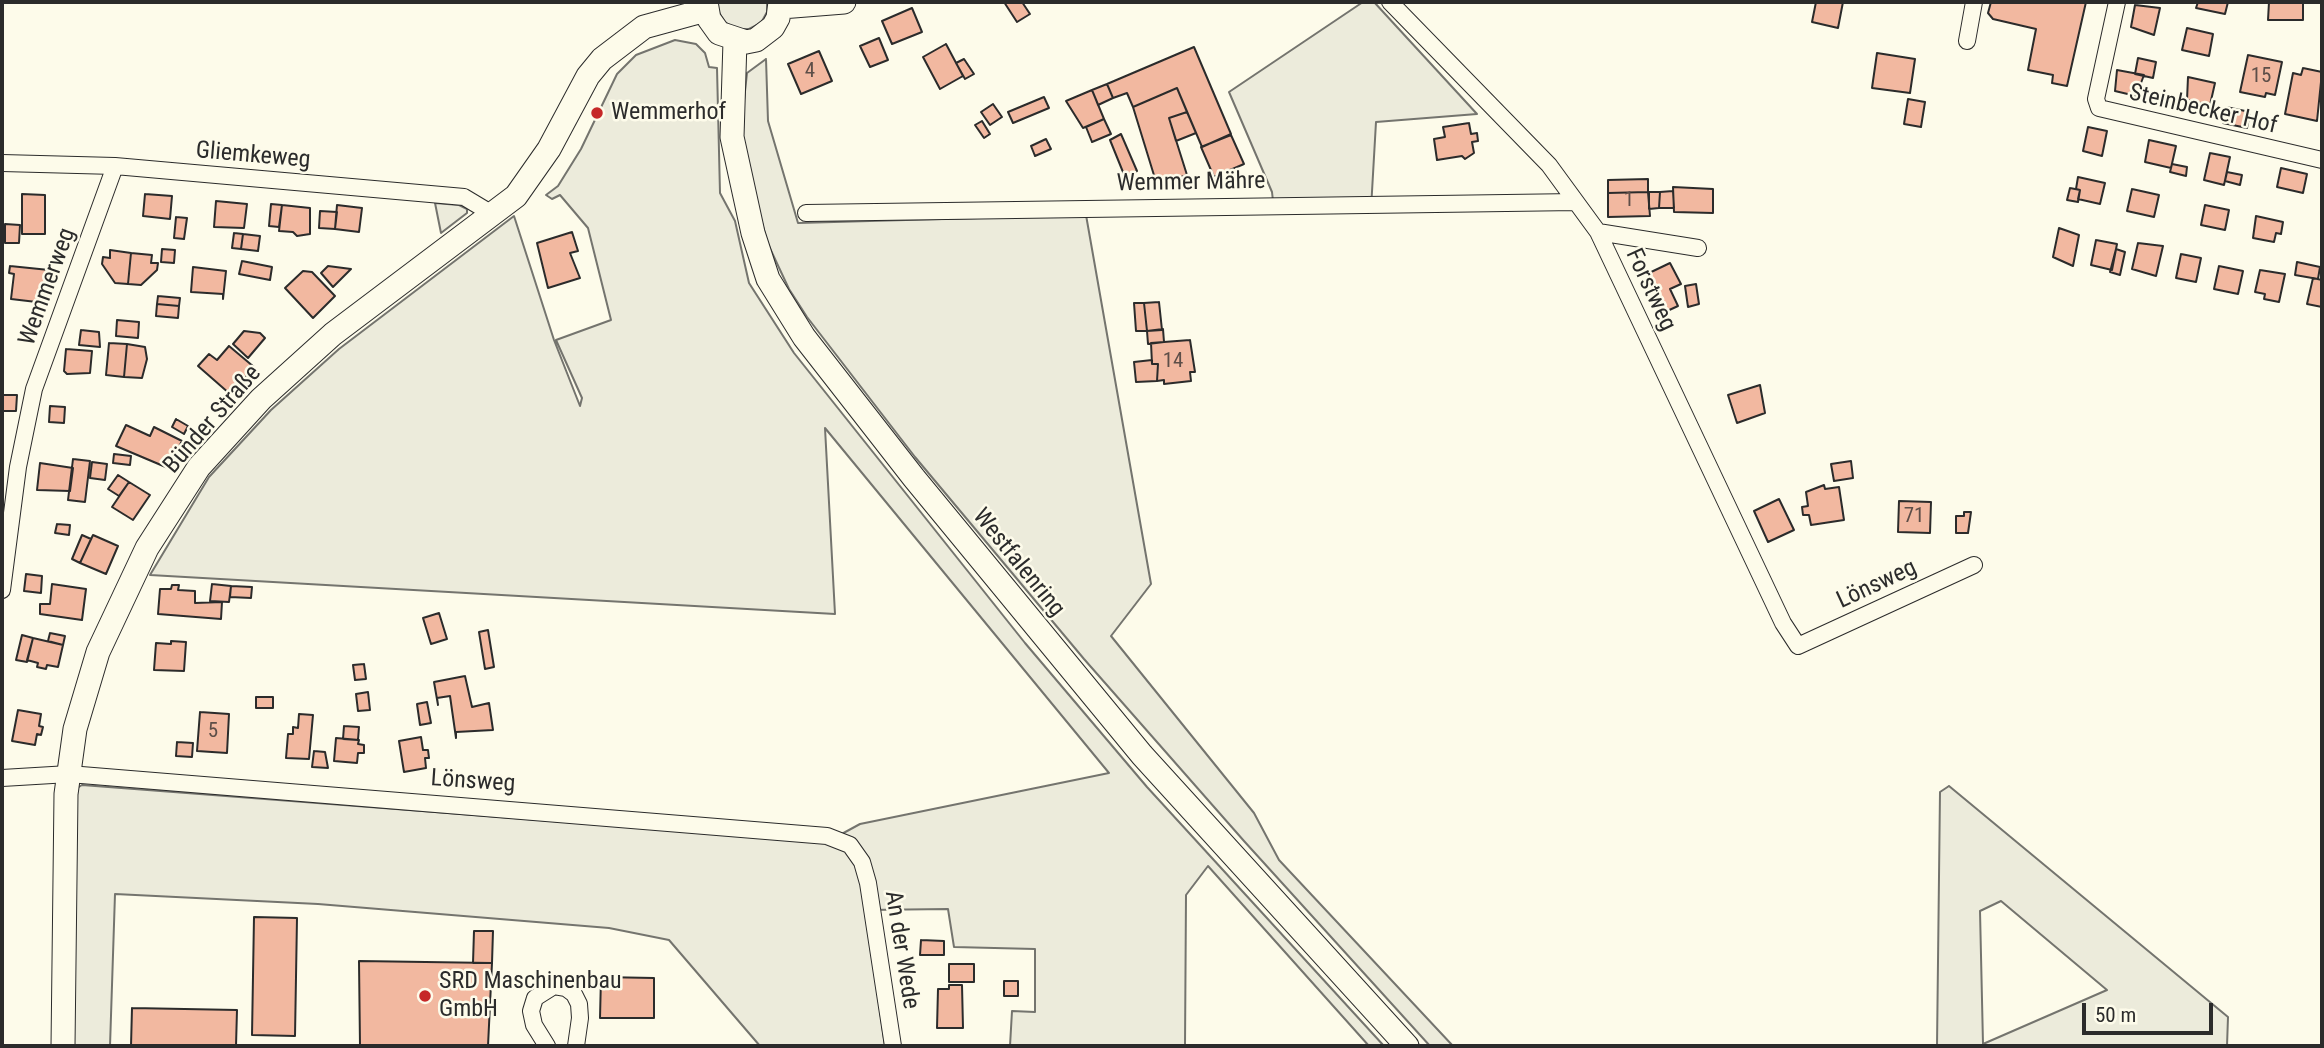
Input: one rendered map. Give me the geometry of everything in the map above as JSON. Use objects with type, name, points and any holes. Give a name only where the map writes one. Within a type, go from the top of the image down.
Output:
[{"type":"street","points":[[706,6],[719,33],[735,41],[757,40],[766,35],[778,18],[780,5],[844,2]]},
{"type":"street","name":"Forstweg","points":[[1390,2],[1549,165],[1598,232],[1783,623],[1798,646]]},
{"type":"street","points":[[1967,41],[1974,2]]},
{"type":"street","name":"Steinbecker Hof","points":[[2116,2],[2096,99],[2099,108],[2322,160]]},
{"type":"street","name":"Bünder Straße","points":[[63,1046],[66,794],[75,729],[98,652],[148,548],[199,467],[261,399],[333,334],[516,196],[543,158],[588,76],[602,59],[645,27],[706,6]]},
{"type":"street","name":"Westfalenring","points":[[735,41],[732,137],[752,233],[768,279],[804,337],[915,478],[1142,755],[1407,1046]]},
{"type":"street","name":"Gliemkeweg","points":[[2,163],[115,166],[464,197],[494,215]]},
{"type":"street","name":"Wemmerweg","points":[[2,590],[18,467],[34,389],[115,166]]},
{"type":"street","name":"Wemmer Mähre","points":[[806,214],[1576,202]]},
{"type":"street","points":[[1598,232],[1698,248]]},
{"type":"street","name":"Lönsweg","points":[[1798,646],[1974,565]]},
{"type":"street","name":"Lönsweg","points":[[2,778],[69,774],[802,831],[827,836],[850,845],[862,862]]},
{"type":"street","name":"An der Wede","points":[[862,862],[868,883],[893,1046]]},
{"type":"street","points":[[547,1046],[534,1025],[531,1011],[535,998],[554,986],[566,988],[574,994],[579,1004],[576,1046]]},
{"type":"shaded area","points":[[718,2],[767,2],[767,12],[761,23],[749,29],[736,29],[725,22],[718,11]]},
{"type":"shaded area","points":[[1363,2],[1374,2],[1477,114],[1376,122],[1371,209],[1274,210],[1272,192],[1229,92]]},
{"type":"shaded area","points":[[675,40],[696,44],[705,53],[709,67],[717,68],[720,193],[735,221],[749,283],[794,353],[1025,643],[1147,787],[1384,1046],[1369,1046],[1208,866],[1186,895],[1185,1046],[1010,1046],[1012,1011],[1035,1012],[1035,949],[954,947],[948,909],[866,910],[885,1046],[760,1046],[669,940],[609,928],[318,904],[115,894],[110,1046],[68,1046],[74,790],[82,785],[827,842],[860,824],[1109,773],[825,428],[835,614],[150,575],[209,477],[271,410],[339,349],[514,216],[554,340],[580,406],[582,398],[556,340],[611,320],[588,228],[560,195],[552,199],[546,195],[558,186],[581,149],[617,74],[636,55]]},
{"type":"shaded area","points":[[766,59],[768,121],[798,223],[1086,215],[1151,584],[1111,636],[1254,813],[1279,860],[1453,1046],[1430,1046],[1244,841],[1084,659],[915,457],[807,317],[789,289],[767,242],[744,153],[742,119],[747,73]]},
{"type":"shaded area","points":[[435,203],[459,205],[467,209],[467,213],[441,233]]},
{"type":"shaded area","points":[[1949,786],[2228,1017],[2227,1046],[1937,1046],[1940,792]],"holes":[[[2001,901],[2107,990],[1983,1044],[1980,911]]]},
{"type":"building","points":[[1004,2],[1022,2],[1030,14],[1017,22]]},
{"type":"building","points":[[1816,2],[1843,2],[1838,28],[1812,22]]},
{"type":"building","points":[[1991,2],[2086,2],[2067,86],[2052,83],[2053,75],[2028,70],[2036,29],[1993,19],[1988,13]]},
{"type":"building","points":[[2198,2],[2228,2],[2225,14],[2196,8]]},
{"type":"building","points":[[2269,2],[2303,2],[2303,20],[2268,20]]},
{"type":"building","points":[[2135,5],[2160,8],[2154,35],[2131,27]]},
{"type":"building","points":[[912,8],[922,32],[892,44],[882,21]]},
{"type":"building","points":[[2187,28],[2213,34],[2209,56],[2182,50]]},
{"type":"building","points":[[879,38],[888,60],[870,67],[860,46]]},
{"type":"building","points":[[946,44],[963,76],[940,89],[923,57]]},
{"type":"building","points":[[1194,47],[1231,134],[1202,147],[1177,88],[1133,107],[1127,93],[1113,98],[1107,84]]},
{"type":"building","points":[[819,51],[832,81],[801,94],[788,64]]},
{"type":"building","points":[[1877,53],[1915,59],[1910,93],[1872,88]]},
{"type":"building","points":[[2248,55],[2282,62],[2275,95],[2266,93],[2265,97],[2240,92]]},
{"type":"building","points":[[2138,58],[2156,62],[2153,78],[2135,74]]},
{"type":"building","points":[[964,59],[974,74],[965,79],[956,63]]},
{"type":"building","points":[[2303,68],[2322,72],[2317,121],[2285,114],[2293,73],[2301,75]]},
{"type":"building","points":[[2117,70],[2144,75],[2136,96],[2115,91]]},
{"type":"building","points":[[2188,77],[2215,83],[2210,105],[2187,100]]},
{"type":"building","points":[[1107,84],[1113,98],[1098,105],[1092,90]]},
{"type":"building","points":[[1177,88],[1187,112],[1169,118],[1187,175],[1157,185],[1133,107]]},
{"type":"building","points":[[1092,90],[1104,119],[1083,128],[1066,101]]},
{"type":"building","points":[[1044,97],[1049,108],[1013,123],[1008,112]]},
{"type":"building","points":[[1908,99],[1925,102],[1921,127],[1904,124]]},
{"type":"building","points":[[993,104],[1002,117],[990,125],[981,112]]},
{"type":"building","points":[[2226,107],[2250,112],[2247,128],[2223,123]]},
{"type":"building","points":[[1187,112],[1196,133],[1176,141],[1169,118]]},
{"type":"building","points":[[1104,119],[1111,134],[1092,142],[1086,127]]},
{"type":"building","points":[[982,121],[990,134],[984,138],[975,125]]},
{"type":"building","points":[[1469,123],[1471,134],[1477,133],[1478,141],[1472,142],[1474,153],[1465,159],[1462,156],[1437,160],[1434,139],[1445,137],[1443,127]]},
{"type":"building","points":[[2088,127],[2107,131],[2102,156],[2083,151]]},
{"type":"building","points":[[1121,134],[1137,171],[1125,177],[1110,140]]},
{"type":"building","points":[[1231,135],[1244,164],[1214,177],[1201,147]]},
{"type":"building","points":[[1046,139],[1051,149],[1035,156],[1031,146]]},
{"type":"building","points":[[2149,140],[2176,146],[2171,168],[2145,162]]},
{"type":"building","points":[[2210,153],[2230,157],[2224,185],[2204,180]]},
{"type":"building","points":[[2172,164],[2187,167],[2186,176],[2170,172]]},
{"type":"building","points":[[2281,168],[2307,174],[2303,193],[2277,187]]},
{"type":"building","points":[[2227,172],[2242,175],[2240,185],[2225,181]]},
{"type":"building","points":[[2078,177],[2105,183],[2100,204],[2078,199]]},
{"type":"building","points":[[1648,179],[1648,192],[1608,193],[1608,180]]},
{"type":"building","points":[[1673,187],[1713,189],[1713,213],[1674,212]]},
{"type":"building","points":[[2070,188],[2080,190],[2078,202],[2067,200]]},
{"type":"building","points":[[2132,189],[2159,195],[2154,217],[2127,211]]},
{"type":"building","points":[[1673,191],[1674,208],[1659,208],[1660,192]]},
{"type":"building","points":[[1648,192],[1650,216],[1608,217],[1608,193]]},
{"type":"building","points":[[1649,192],[1660,192],[1659,208],[1649,209]]},
{"type":"building","points":[[22,194],[45,195],[45,234],[22,234]]},
{"type":"building","points":[[145,194],[172,196],[170,219],[143,216]]},
{"type":"building","points":[[216,201],[247,204],[244,228],[214,227]]},
{"type":"building","points":[[271,204],[282,205],[279,227],[269,226]]},
{"type":"building","points":[[282,205],[310,208],[310,234],[297,236],[293,232],[279,231]]},
{"type":"building","points":[[337,205],[362,208],[359,232],[335,229]]},
{"type":"building","points":[[2205,205],[2229,210],[2225,230],[2201,225]]},
{"type":"building","points":[[320,211],[337,212],[335,229],[319,228]]},
{"type":"building","points":[[2256,216],[2283,222],[2281,234],[2276,233],[2274,242],[2253,238]]},
{"type":"building","points":[[176,217],[187,218],[184,239],[174,238]]},
{"type":"building","points":[[5,224],[20,225],[19,243],[5,243]]},
{"type":"building","points":[[2059,228],[2079,235],[2073,266],[2053,257]]},
{"type":"building","points":[[572,232],[578,251],[570,253],[580,278],[548,288],[537,243]]},
{"type":"building","points":[[234,233],[243,234],[241,249],[232,248]]},
{"type":"building","points":[[243,234],[260,236],[258,251],[241,249]]},
{"type":"building","points":[[2096,240],[2117,244],[2112,270],[2091,265]]},
{"type":"building","points":[[2138,243],[2163,246],[2156,276],[2132,269]]},
{"type":"building","points":[[162,249],[175,250],[174,263],[161,262]]},
{"type":"building","points":[[2116,249],[2125,252],[2120,275],[2110,272]]},
{"type":"building","points":[[110,250],[131,253],[128,284],[115,283],[102,264],[103,257],[110,258]]},
{"type":"building","points":[[131,253],[152,255],[151,263],[158,263],[157,270],[141,285],[128,284]]},
{"type":"building","points":[[2181,254],[2201,258],[2196,282],[2176,278]]},
{"type":"building","points":[[242,261],[272,267],[270,280],[239,274]]},
{"type":"building","points":[[2297,262],[2320,267],[2318,279],[2295,275]]},
{"type":"building","points":[[1670,263],[1681,284],[1670,289],[1678,306],[1665,312],[1647,274]]},
{"type":"building","points":[[10,266],[49,270],[45,303],[11,299],[14,274],[9,273]]},
{"type":"building","points":[[328,266],[351,269],[333,287],[321,273]]},
{"type":"building","points":[[2219,266],[2243,271],[2238,294],[2214,289]]},
{"type":"building","points":[[193,267],[226,271],[223,299],[223,294],[191,292]]},
{"type":"building","points":[[2260,270],[2285,274],[2279,302],[2264,299],[2265,294],[2255,292]]},
{"type":"building","points":[[303,271],[312,272],[335,296],[313,318],[285,288]]},
{"type":"building","points":[[2313,278],[2322,280],[2322,307],[2307,304]]},
{"type":"building","points":[[1696,284],[1699,304],[1688,307],[1685,286]]},
{"type":"building","points":[[158,296],[180,298],[179,306],[157,304]]},
{"type":"building","points":[[1159,302],[1162,330],[1147,331],[1144,303]]},
{"type":"building","points":[[1134,303],[1144,303],[1147,331],[1136,331]]},
{"type":"building","points":[[157,304],[179,306],[178,318],[156,316]]},
{"type":"building","points":[[117,320],[139,322],[138,338],[116,336]]},
{"type":"building","points":[[1163,329],[1164,342],[1148,344],[1147,331]]},
{"type":"building","points":[[81,330],[99,332],[100,347],[79,345]]},
{"type":"building","points":[[244,331],[260,333],[265,338],[248,358],[233,344]]},
{"type":"building","points":[[1190,340],[1195,372],[1190,372],[1191,381],[1164,384],[1164,380],[1157,381],[1158,364],[1152,364],[1151,343]]},
{"type":"building","points":[[109,343],[127,344],[124,377],[106,375]]},
{"type":"building","points":[[127,344],[145,347],[147,359],[142,378],[124,377]]},
{"type":"building","points":[[229,346],[254,367],[245,378],[242,375],[237,380],[241,382],[230,394],[198,366],[209,354],[217,360]]},
{"type":"building","points":[[66,349],[92,351],[90,373],[67,374],[64,371]]},
{"type":"building","points":[[1152,360],[1152,364],[1158,364],[1157,381],[1136,382],[1134,362]]},
{"type":"building","points":[[1760,385],[1765,413],[1737,423],[1728,395]]},
{"type":"building","points":[[2,395],[17,395],[16,411],[2,411]]},
{"type":"building","points":[[50,406],[65,407],[64,423],[49,422]]},
{"type":"building","points":[[176,419],[188,426],[184,434],[172,427]]},
{"type":"building","points":[[126,425],[150,436],[154,427],[182,441],[168,468],[116,446]]},
{"type":"building","points":[[114,454],[131,456],[130,465],[113,463]]},
{"type":"building","points":[[73,459],[90,461],[85,502],[68,500]]},
{"type":"building","points":[[1851,461],[1853,478],[1834,481],[1831,464]]},
{"type":"building","points":[[92,462],[107,464],[105,480],[90,478]]},
{"type":"building","points":[[40,463],[73,468],[70,491],[37,490]]},
{"type":"building","points":[[118,475],[129,482],[119,496],[108,489]]},
{"type":"building","points":[[129,482],[150,495],[133,520],[112,507]]},
{"type":"building","points":[[1824,485],[1825,489],[1839,487],[1844,520],[1811,525],[1809,515],[1803,515],[1802,507],[1808,506],[1806,492]]},
{"type":"building","points":[[1779,499],[1794,530],[1768,542],[1754,511]]},
{"type":"building","points":[[1899,501],[1931,502],[1930,533],[1898,532]]},
{"type":"building","points":[[1964,512],[1971,512],[1968,533],[1956,533],[1956,516],[1964,516]]},
{"type":"building","points":[[57,524],[70,525],[69,535],[55,533]]},
{"type":"building","points":[[82,535],[91,539],[80,563],[72,559]]},
{"type":"building","points":[[93,535],[118,546],[106,574],[80,563]]},
{"type":"building","points":[[26,574],[42,576],[41,593],[24,591]]},
{"type":"building","points":[[52,584],[86,589],[82,620],[40,614],[40,604],[50,604]]},
{"type":"building","points":[[212,584],[231,586],[229,602],[210,601]]},
{"type":"building","points":[[172,585],[179,585],[178,590],[195,591],[195,603],[222,602],[221,619],[158,614],[160,589],[171,589]]},
{"type":"building","points":[[231,586],[252,587],[251,598],[230,597]]},
{"type":"building","points":[[439,613],[447,639],[431,644],[423,618]]},
{"type":"building","points":[[488,630],[494,667],[485,669],[479,632]]},
{"type":"building","points":[[50,633],[65,636],[63,645],[48,641]]},
{"type":"building","points":[[22,635],[33,638],[27,662],[16,660]]},
{"type":"building","points":[[33,638],[63,645],[58,667],[37,667],[38,663],[27,660]]},
{"type":"building","points":[[171,641],[186,642],[184,671],[154,670],[156,643],[171,644]]},
{"type":"building","points":[[364,664],[366,679],[355,680],[353,665]]},
{"type":"building","points":[[465,676],[472,707],[489,703],[493,730],[456,732],[456,738],[450,696],[437,698],[438,705],[434,682]]},
{"type":"building","points":[[368,692],[370,710],[358,711],[356,694]]},
{"type":"building","points":[[256,697],[273,697],[273,708],[256,708]]},
{"type":"building","points":[[427,702],[431,723],[420,725],[417,704]]},
{"type":"building","points":[[18,710],[41,714],[39,726],[43,727],[41,735],[37,734],[35,745],[12,741]]},
{"type":"building","points":[[200,712],[229,714],[227,753],[197,751]]},
{"type":"building","points":[[299,714],[313,715],[309,759],[286,758],[288,734],[293,734],[293,727],[298,728]]},
{"type":"building","points":[[344,726],[359,727],[358,740],[343,739]]},
{"type":"building","points":[[421,737],[423,750],[428,750],[426,768],[404,772],[399,741]]},
{"type":"building","points":[[336,738],[359,740],[358,744],[364,745],[364,753],[358,753],[357,763],[334,761]]},
{"type":"building","points":[[177,742],[193,743],[192,757],[176,756]]},
{"type":"building","points":[[314,751],[325,752],[328,768],[312,767]]},
{"type":"building","points":[[254,917],[297,918],[295,1036],[252,1035]]},
{"type":"building","points":[[474,931],[493,931],[492,963],[473,963]]},
{"type":"building","points":[[921,940],[944,941],[944,955],[920,955]]},
{"type":"building","name":"SRD Maschinenbau GmbH","points":[[359,961],[492,963],[488,1046],[360,1046]]},
{"type":"building","points":[[949,964],[974,964],[974,982],[949,982]]},
{"type":"building","points":[[601,977],[654,978],[654,1018],[600,1018]]},
{"type":"building","points":[[1004,981],[1018,981],[1018,996],[1004,996]]},
{"type":"building","points":[[949,985],[962,985],[963,1028],[937,1028],[938,989],[949,989]]},
{"type":"building","points":[[132,1008],[237,1010],[236,1046],[131,1046]]},
{"type":"place","name":"Wemmerhof","points":[[597,113]]},
{"type":"place","name":"SRD Maschinenbau GmbH","points":[[425,996]]}]
